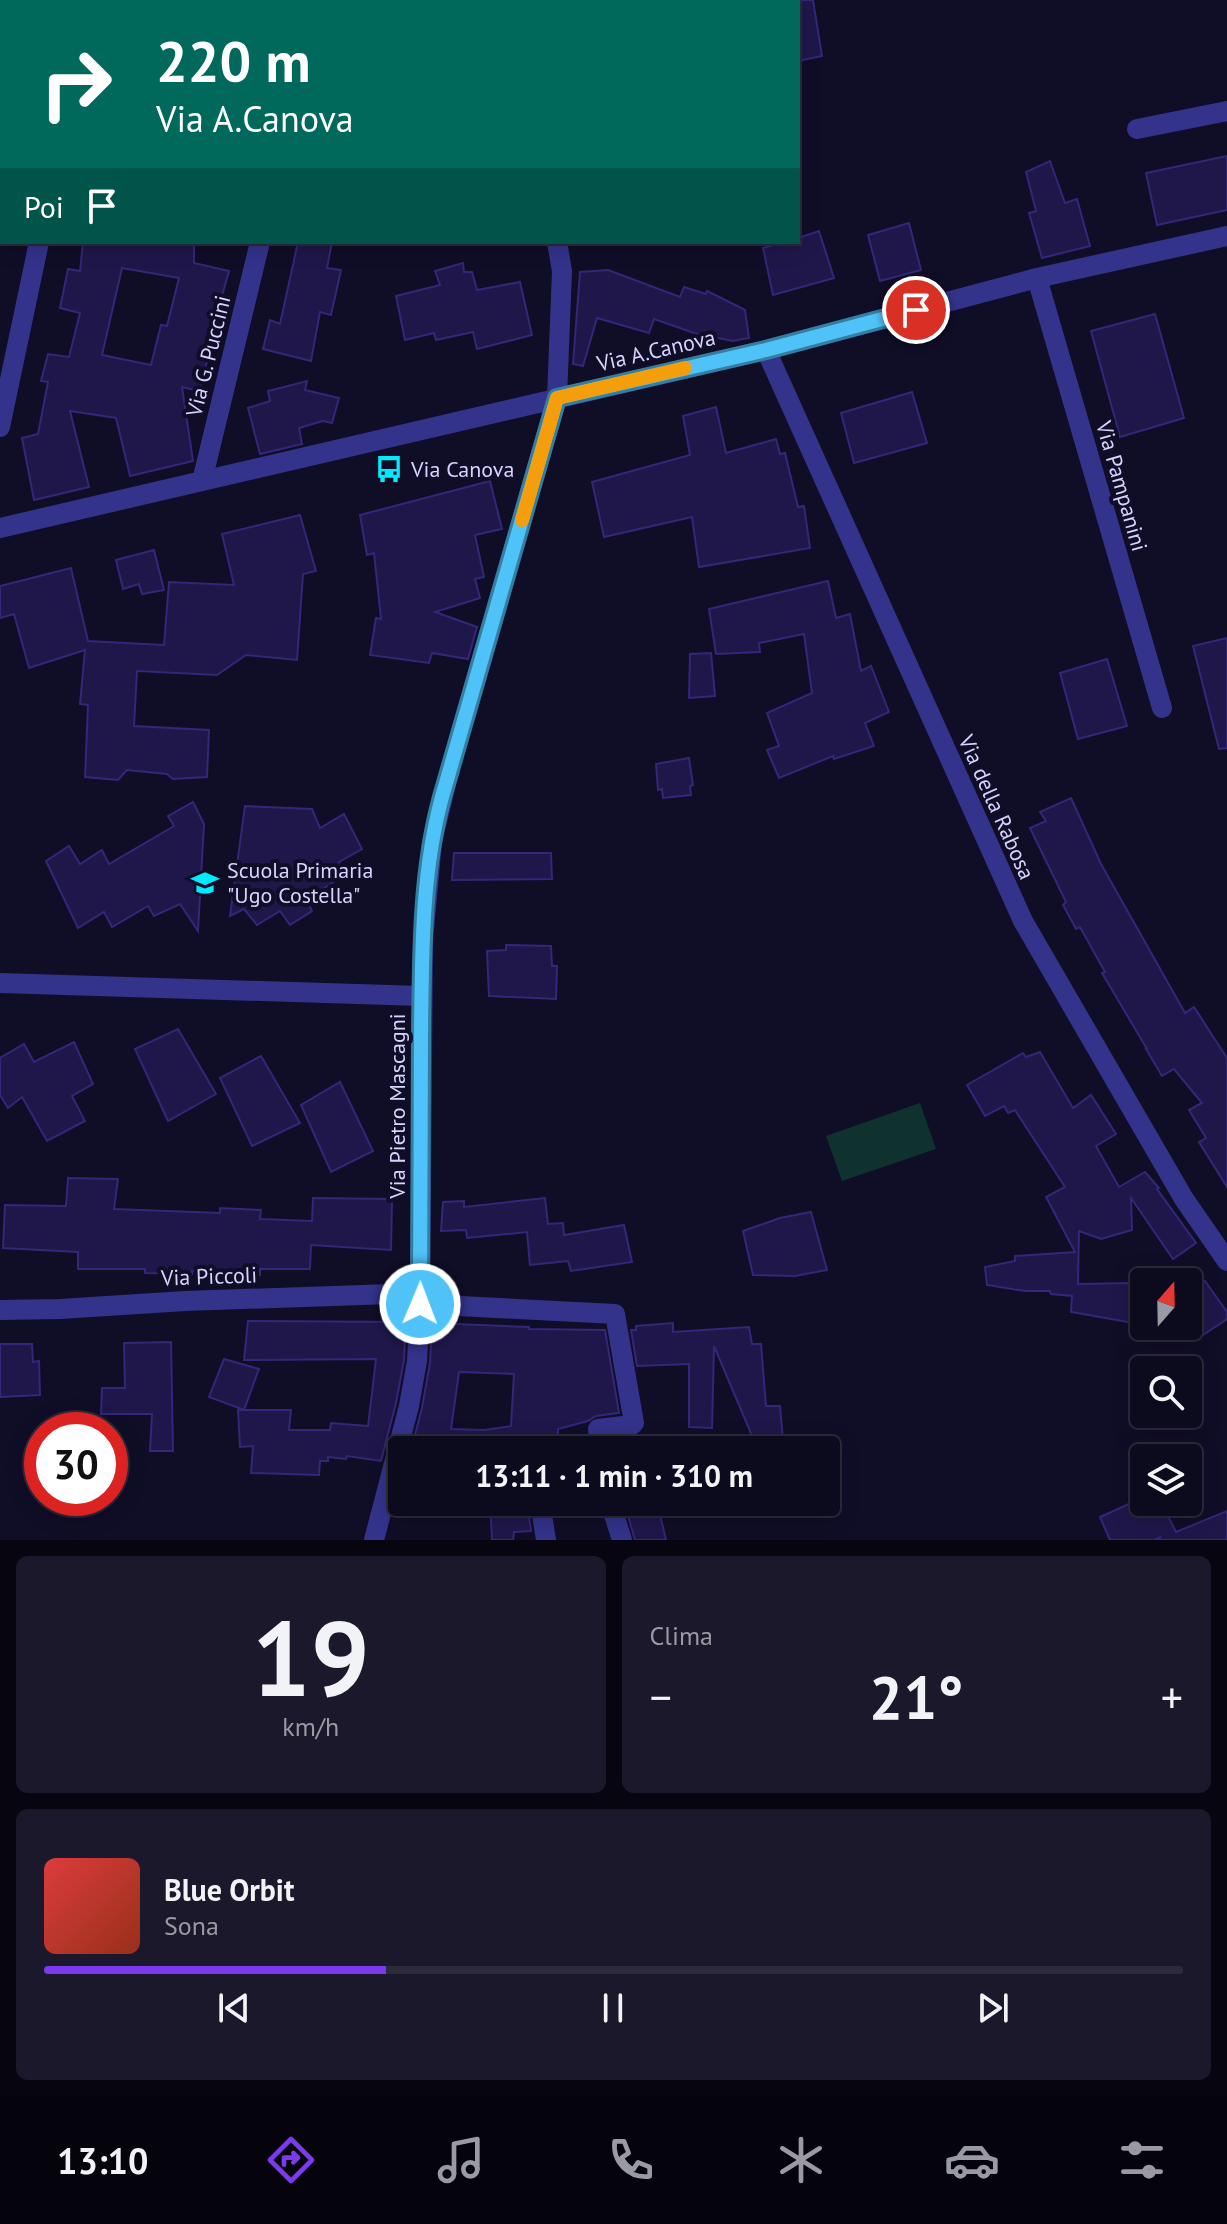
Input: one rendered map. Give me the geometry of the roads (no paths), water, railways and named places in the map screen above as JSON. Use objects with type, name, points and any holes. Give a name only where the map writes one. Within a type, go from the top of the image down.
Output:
[{"type":"street","points":[[1137,129],[1227,111]]},
{"type":"street","name":"Via A.Canova","points":[[0,528],[766,350],[1037,278],[1227,236]]},
{"type":"street","points":[[0,427],[39,244]]},
{"type":"street","name":"Via G. Puccini","points":[[202,481],[260,244]]},
{"type":"street","name":"Via Pietro Mascagni","points":[[374,1540],[409,1406],[417,1361],[421,996],[429,873],[437,815],[557,398],[562,271],[557,244]]},
{"type":"street","name":"Via Pampanini","points":[[1037,278],[1162,708]]},
{"type":"street","name":"Via della Rabosa","points":[[766,350],[1023,921],[1184,1199],[1227,1261]]},
{"type":"street","points":[[0,983],[421,996]]},
{"type":"street","name":"Via Piccoli","points":[[0,1310],[198,1300],[420,1298],[615,1314],[634,1423],[598,1429],[599,1436]]},
{"type":"street","points":[[542,1516],[546,1540]]},
{"type":"street","points":[[614,1516],[622,1540]]},
{"type":"place","name":"Via Canova","points":[[389,469]]},
{"type":"place","name":"Scuola Primaria \"Ugo Costella\"","points":[[205,883]]}]
